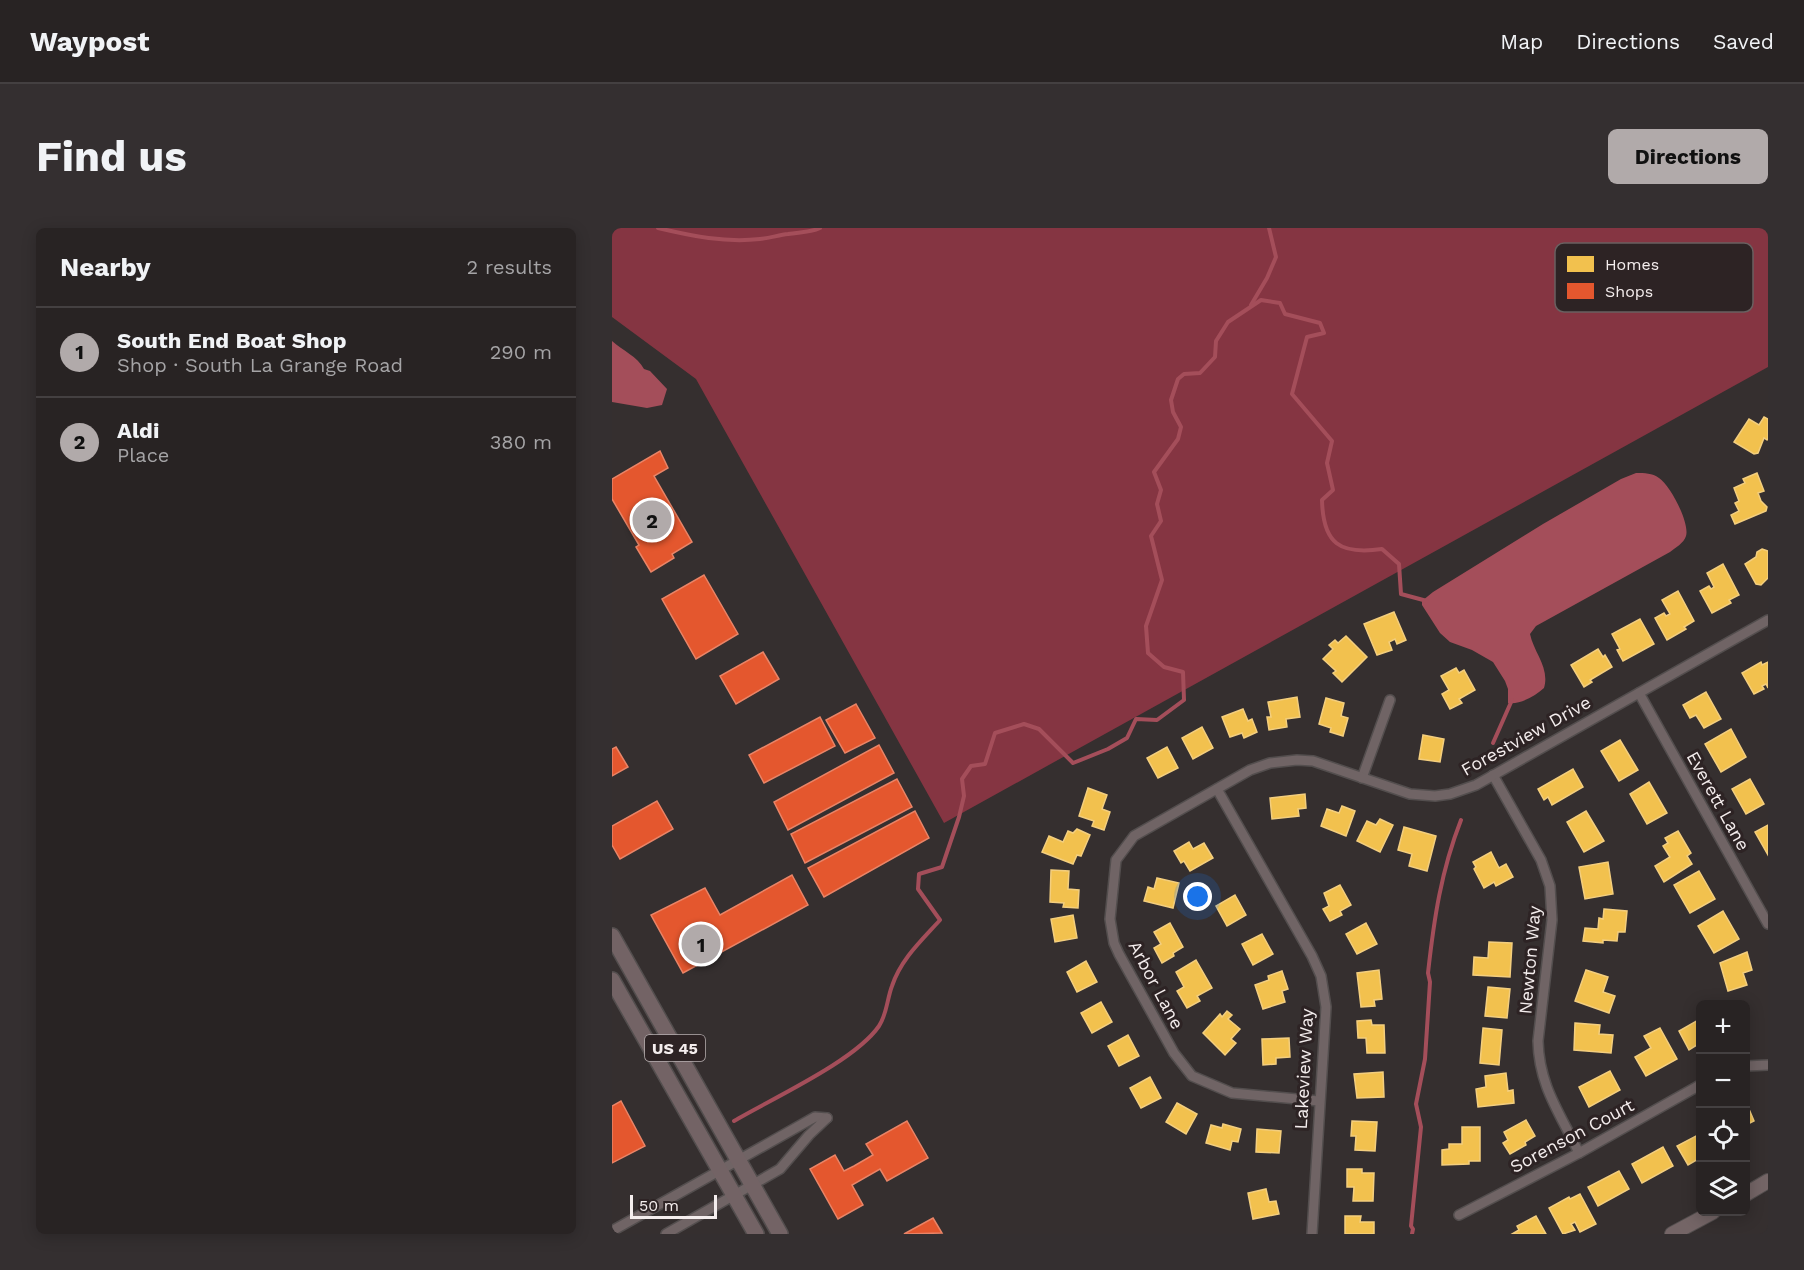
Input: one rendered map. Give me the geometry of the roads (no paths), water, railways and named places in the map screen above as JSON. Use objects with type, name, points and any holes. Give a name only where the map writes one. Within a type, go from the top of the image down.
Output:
[{"type":"main road","name":"US 45","points":[[612,936],[780,1234]]},
{"type":"main road","name":"US 45","points":[[612,981],[756,1234]]},
{"type":"street","name":"Forestview Drive","points":[[1217,789],[1259,767],[1297,760],[1328,765],[1410,794],[1435,796],[1464,790],[1768,620]]},
{"type":"street","name":"Everett Lane","points":[[1638,693],[1768,924]]},
{"type":"street","points":[[1362,778],[1390,699]]},
{"type":"street","name":"Newton Way","points":[[1493,775],[1541,860],[1550,886],[1552,920],[1538,1041],[1539,1058],[1549,1095],[1579,1153]]},
{"type":"street","name":"Arbor Lane","points":[[1217,789],[1134,836],[1116,860],[1110,919],[1114,943],[1174,1053],[1192,1076],[1232,1093],[1319,1101]]},
{"type":"street","name":"Lakeview Way","points":[[1217,789],[1312,956],[1321,976],[1326,1006],[1312,1234]]},
{"type":"street","points":[[1750,1066],[1768,1065]]},
{"type":"street","name":"Sorenson Court","points":[[1459,1215],[1579,1153],[1696,1088]]},
{"type":"street","points":[[612,1231],[815,1116],[827,1118],[780,1169],[666,1234]]},
{"type":"street","points":[[1750,1192],[1768,1181]]},
{"type":"street","points":[[1672,1234],[1706,1216]]},
{"type":"waterway","points":[[658,228],[696,236],[734,240],[764,239],[820,228]]},
{"type":"waterway","points":[[1251,305],[1276,257],[1269,228]]},
{"type":"waterway","points":[[734,1121],[833,1065],[852,1052],[879,1026],[901,967],[940,920],[918,889],[919,874],[942,867],[964,796],[962,779],[971,766],[985,764],[995,733],[1024,724],[1039,729],[1073,763],[1108,749],[1127,738],[1136,719],[1157,720],[1184,700],[1183,672],[1164,667],[1148,653],[1146,626],[1162,580],[1151,536],[1161,521],[1157,504],[1161,490],[1154,472],[1178,439],[1181,427],[1173,412],[1171,400],[1178,379],[1184,374],[1200,373],[1215,357],[1216,341],[1228,322],[1261,300],[1280,303],[1285,314],[1320,323],[1324,333],[1307,337],[1292,394],[1332,441],[1327,463],[1333,490],[1322,500],[1323,515],[1330,536],[1345,548],[1382,549],[1399,564],[1401,594],[1427,601]]},
{"type":"waterway","points":[[1493,743],[1512,700]]},
{"type":"waterway","points":[[1412,1234],[1421,1127],[1416,1104],[1425,1059],[1430,953],[1443,877],[1461,820]]},
{"type":"place","name":"Aldi","points":[[652,520]]},
{"type":"place","name":"South End Boat Shop","points":[[701,944]]}]
